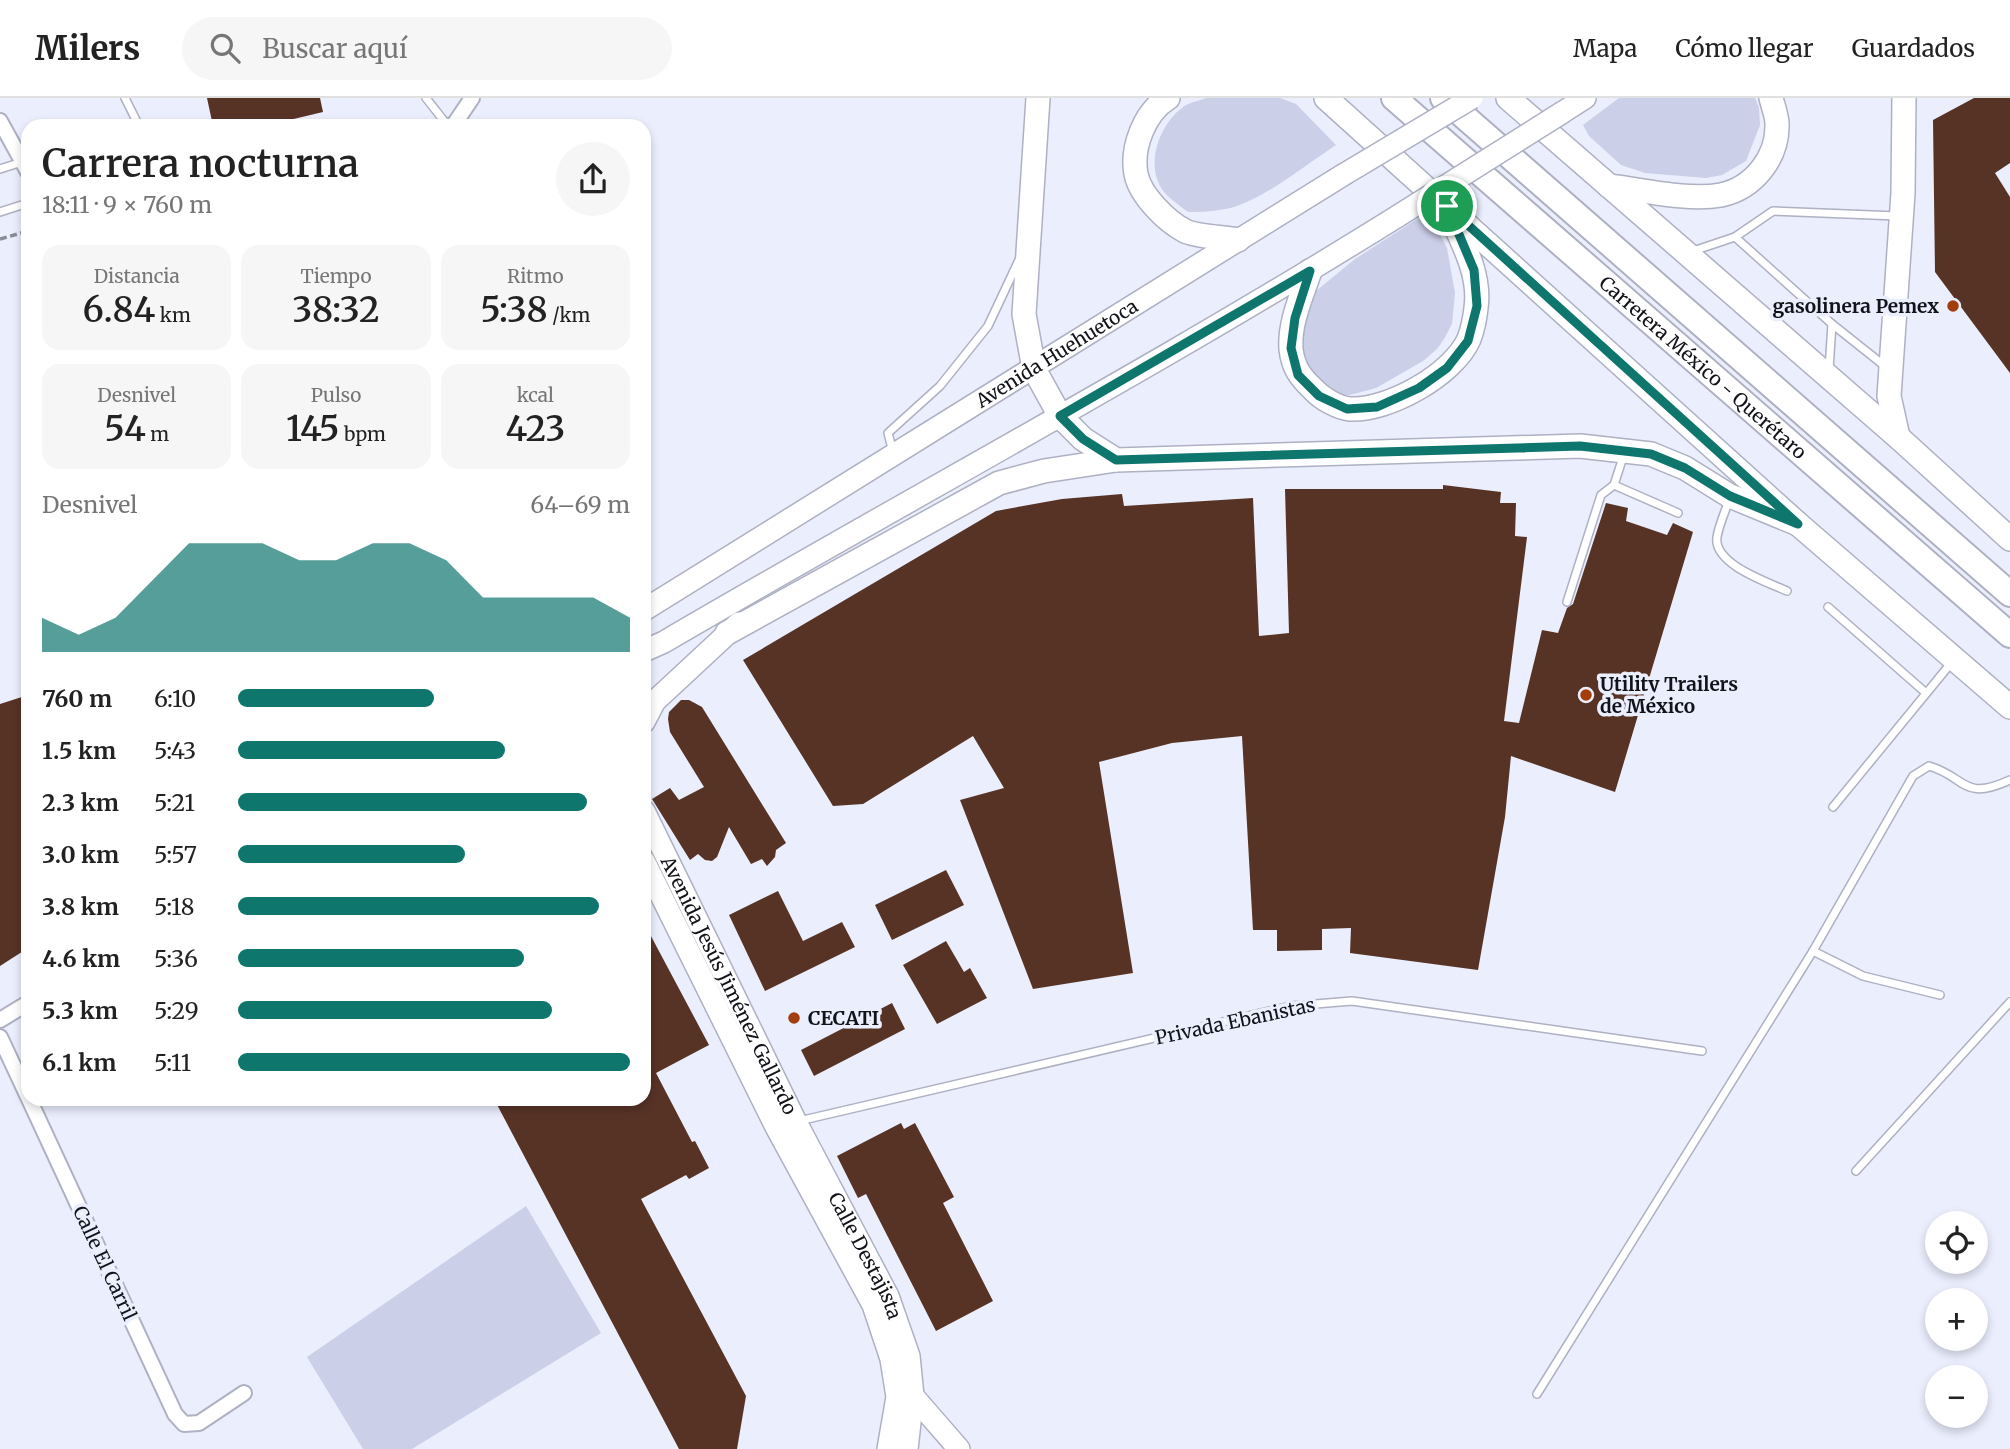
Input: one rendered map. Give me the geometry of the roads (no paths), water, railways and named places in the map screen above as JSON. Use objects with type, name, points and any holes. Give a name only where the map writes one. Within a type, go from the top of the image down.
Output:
[{"type":"highway","name":"Carretera México - Querétaro","points":[[1394,98],[2010,635]]},
{"type":"highway","name":"Carretera México - Querétaro","points":[[1443,98],[2010,594]]},
{"type":"main road","points":[[1038,98],[1024,314],[1034,369],[1060,416],[1083,439],[1116,460]]},
{"type":"main road","points":[[1168,98],[1156,105],[1139,137],[1136,175],[1154,207],[1186,232],[1238,240]]},
{"type":"main road","points":[[1325,98],[1798,524],[2010,707]]},
{"type":"main road","name":"Avenida Huehuetoca","points":[[651,606],[1343,175],[1472,98]]},
{"type":"main road","points":[[1508,98],[1898,437],[2010,539]]},
{"type":"main road","points":[[651,648],[1310,271],[1585,98]]},
{"type":"main road","points":[[1609,186],[1697,196],[1723,195],[1747,184],[1765,166],[1774,145],[1777,124],[1771,98]]},
{"type":"main road","points":[[1898,437],[1889,396],[1901,216],[1904,98]]},
{"type":"main road","points":[[1310,271],[1295,318],[1291,348],[1298,375],[1319,396],[1347,409],[1377,407],[1419,388],[1447,368],[1468,341],[1477,306],[1474,270],[1447,206]]},
{"type":"main road","points":[[727,633],[999,483],[1044,471],[1116,460],[1580,446],[1625,450],[1651,454],[1685,468],[1730,496],[1798,524]]},
{"type":"main road","points":[[651,709],[655,701],[727,633],[827,546]]},
{"type":"main road","name":"Avenida Jesús Jiménez Gallardo","points":[[651,826],[786,1125]]},
{"type":"main road","name":"Avenida Jesús Jiménez Gallardo","points":[[651,874],[786,1125]]},
{"type":"main road","name":"Calle Destajista","points":[[786,1125],[873,1306],[905,1396],[907,1449]]},
{"type":"main road","points":[[905,1396],[959,1449]]},
{"type":"main road","name":"Calle Destajista","points":[[888,1449],[905,1396]]},
{"type":"street","points":[[456,119],[472,98]]},
{"type":"street","points":[[0,121],[21,160]]},
{"type":"street","points":[[0,1002],[4,1018],[21,1007]]},
{"type":"street","name":"Calle El Carril","points":[[0,1037],[21,1083]]},
{"type":"street","name":"Calle El Carril","points":[[32,1106],[175,1414],[184,1424],[199,1423],[244,1393]]},
{"type":"lane","points":[[125,98],[136,119]]},
{"type":"lane","points":[[426,98],[444,119]]},
{"type":"lane","points":[[0,169],[21,167]]},
{"type":"lane","points":[[0,212],[21,205]]},
{"type":"lane","points":[[1686,253],[1735,237],[1773,211],[1901,216]]},
{"type":"lane","points":[[1735,237],[1832,324],[1891,370]]},
{"type":"lane","points":[[894,453],[888,433],[940,386],[988,326],[1027,243]]},
{"type":"lane","points":[[1828,377],[1832,324]]},
{"type":"lane","points":[[1567,602],[1601,495],[1614,485],[1625,450]]},
{"type":"lane","points":[[1614,485],[1678,513]]},
{"type":"lane","points":[[1730,496],[1716,540],[1720,553],[1727,562],[1787,591]]},
{"type":"lane","points":[[1828,607],[1926,693]]},
{"type":"lane","points":[[1833,807],[1954,659]]},
{"type":"lane","points":[[1537,1395],[1813,951],[1913,776],[1928,766],[1938,769],[1969,789],[1993,788],[2010,780]]},
{"type":"lane","points":[[1813,951],[1863,976],[1940,995]]},
{"type":"lane","name":"Privada Ebanistas","points":[[786,1125],[1291,1006],[1352,1000],[1702,1051]]},
{"type":"lane","points":[[1856,1171],[2010,1002]]},
{"type":"place","name":"gasolinera Pemex","points":[[1953,306]]},
{"type":"place","name":"Utility Trailers de México","points":[[1586,695]]},
{"type":"place","name":"CECATI","points":[[794,1018]]}]
